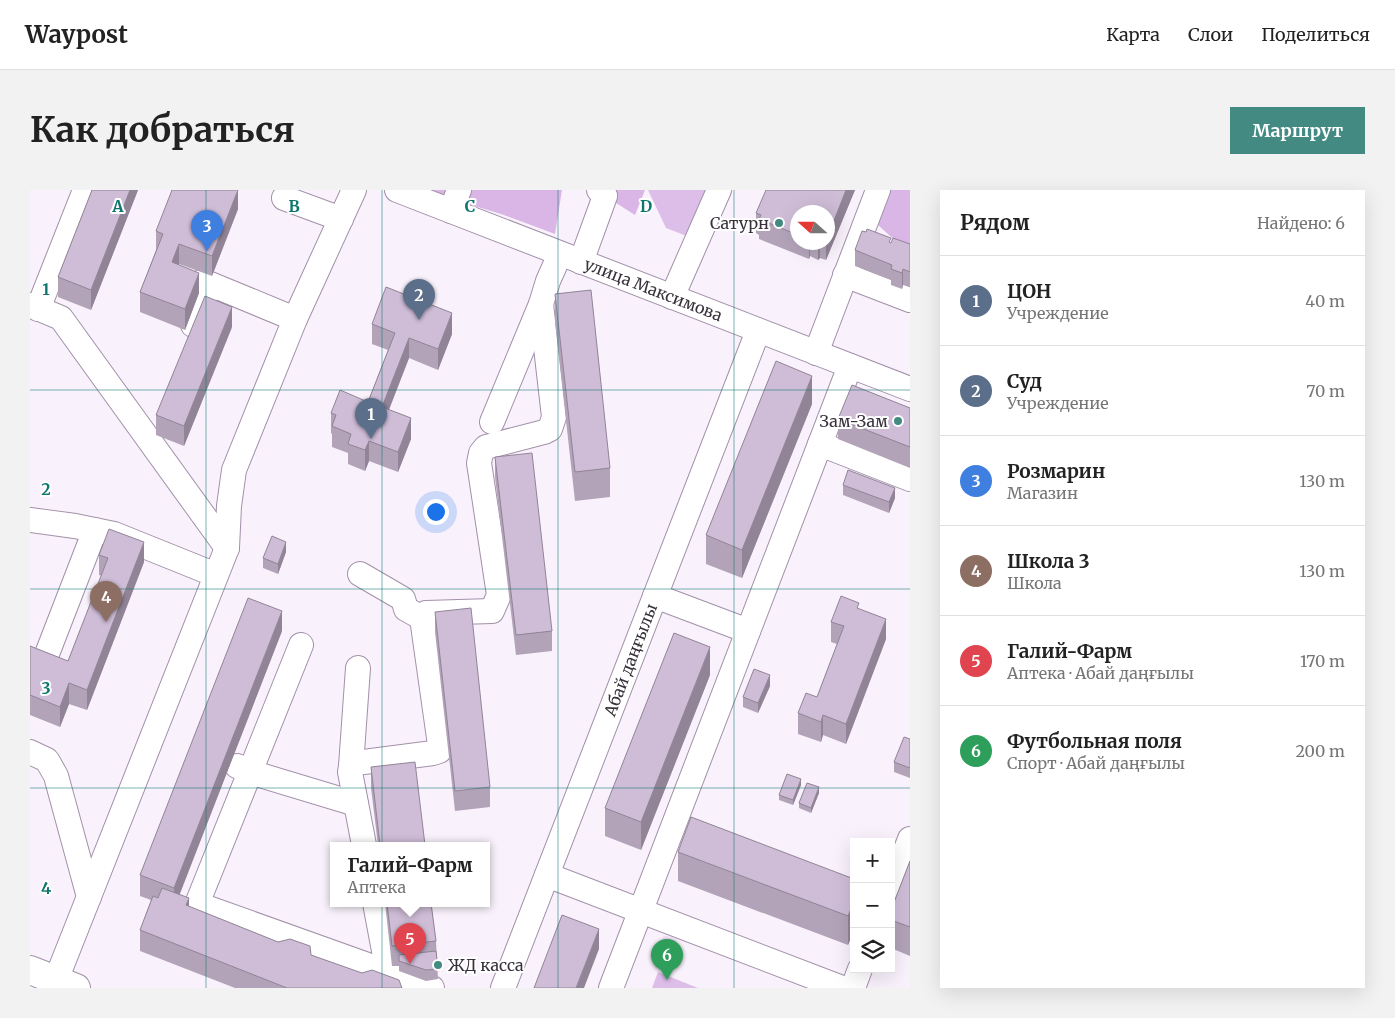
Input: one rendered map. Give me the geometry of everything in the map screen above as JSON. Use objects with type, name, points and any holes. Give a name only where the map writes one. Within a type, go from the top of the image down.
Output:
[{"type":"main road","points":[[30,970],[66,984]]},
{"type":"street","points":[[85,190],[34,307],[61,318],[227,548]]},
{"type":"street","points":[[66,984],[89,897],[227,548],[229,506],[234,470],[295,319],[354,190]]},
{"type":"street","name":"улица Максимова","points":[[397,190],[455,201],[571,258],[910,390]]},
{"type":"street","points":[[492,422],[541,304],[548,281],[571,258],[605,196],[599,190]]},
{"type":"street","points":[[672,297],[719,190]]},
{"type":"street","points":[[816,353],[878,190]]},
{"type":"street","points":[[284,198],[341,219]]},
{"type":"street","points":[[845,275],[910,300]]},
{"type":"street","points":[[184,348],[206,283],[295,319]]},
{"type":"street","points":[[352,766],[356,763],[439,751],[440,745],[422,618],[426,613],[492,610],[496,604],[499,596],[479,464],[481,454],[486,447],[550,429],[554,417],[541,304]]},
{"type":"street","name":"Абай даңғылы","points":[[503,988],[758,331]]},
{"type":"street","points":[[612,988],[641,911],[686,821],[748,631],[850,366]]},
{"type":"street","points":[[147,438],[158,411]]},
{"type":"street","points":[[820,444],[910,479]]},
{"type":"street","points":[[30,520],[114,534],[216,575]]},
{"type":"street","points":[[47,654],[95,530]]},
{"type":"street","points":[[360,574],[403,599],[406,609],[422,618]]},
{"type":"street","points":[[655,596],[748,631]]},
{"type":"street","points":[[301,644],[243,769],[197,904],[432,988]]},
{"type":"street","points":[[358,668],[352,766],[350,772],[363,842]]},
{"type":"street","points":[[30,752],[47,760],[56,776],[89,897]]},
{"type":"street","points":[[243,769],[356,804]]},
{"type":"street","points":[[893,883],[910,839]]},
{"type":"street","points":[[547,875],[842,988]]},
{"type":"street","points":[[376,907],[388,972]]},
{"type":"street","points":[[853,988],[859,973]]},
{"type":"shaded area","points":[[422,190],[562,190],[555,234],[501,214]]},
{"type":"shaded area","points":[[599,190],[645,190],[635,215],[605,196]]},
{"type":"shaded area","points":[[648,190],[717,190],[697,240],[666,228]]},
{"type":"shaded area","points":[[890,190],[910,190],[910,250],[901,246],[878,225]]},
{"type":"shaded area","points":[[664,935],[677,940],[667,966],[654,962]]},
{"type":"shaded area","points":[[658,972],[698,988],[652,988]]},
{"type":"building","points":[[92,190],[130,190],[91,290],[58,277]]},
{"type":"building","points":[[172,190],[238,190],[212,256],[179,244],[172,262],[199,273],[185,309],[140,292],[163,234],[156,231]]},
{"type":"building","points":[[766,190],[846,190],[835,218],[835,205],[790,205],[790,232],[759,219],[761,215],[756,213]]},
{"type":"building","points":[[867,229],[891,238],[889,242],[891,243],[893,238],[910,244],[910,272],[903,269],[902,273],[891,269],[892,265],[855,250],[862,231],[866,232]]},
{"type":"building","points":[[386,287],[452,313],[438,349],[409,338],[382,407],[411,418],[398,452],[369,441],[365,450],[348,444],[351,434],[332,426],[336,415],[331,413],[340,390],[368,402],[395,333],[372,324]]},
{"type":"building","points":[[591,290],[610,468],[575,472],[555,294]]},
{"type":"building","points":[[205,296],[232,307],[184,426],[156,415]]},
{"type":"building","points":[[776,361],[812,376],[742,550],[706,535]]},
{"type":"building","points":[[852,385],[910,408],[910,447],[838,419]]},
{"type":"building","points":[[532,453],[552,631],[516,635],[495,457]]},
{"type":"building","points":[[848,470],[895,488],[889,502],[843,485]]},
{"type":"building","points":[[109,529],[144,542],[87,690],[69,683],[60,707],[30,695],[30,646],[68,661],[108,558],[99,555]]},
{"type":"building","points":[[272,536],[286,542],[278,564],[263,558]]},
{"type":"building","points":[[841,596],[859,603],[857,608],[886,619],[846,724],[823,715],[821,722],[798,713],[806,693],[817,697],[844,626],[831,622]]},
{"type":"building","points":[[248,598],[282,611],[174,888],[140,875]]},
{"type":"building","points":[[471,608],[490,787],[455,791],[435,612]]},
{"type":"building","points":[[674,633],[710,647],[641,822],[605,808]]},
{"type":"building","points":[[754,669],[770,675],[758,703],[743,697]]},
{"type":"building","points":[[904,737],[910,739],[910,768],[894,762]]},
{"type":"building","points":[[415,762],[425,842],[380,842],[371,767]]},
{"type":"building","points":[[787,774],[801,779],[793,800],[779,795]]},
{"type":"building","points":[[807,783],[819,787],[811,808],[799,803]]},
{"type":"building","points":[[691,817],[850,877],[850,911],[848,916],[678,852]]},
{"type":"building","points":[[910,861],[910,927],[895,921],[895,900]]},
{"type":"building","points":[[162,888],[189,898],[186,905],[278,942],[290,939],[310,946],[311,955],[362,973],[372,970],[399,980],[402,988],[287,988],[140,930],[153,896],[158,898]]},
{"type":"building","points":[[387,907],[432,907],[436,941],[392,946]]},
{"type":"building","points":[[562,915],[599,929],[576,988],[534,988]]},
{"type":"building","points":[[436,951],[438,969],[426,970],[399,961],[399,955]]},
{"type":"place","name":"Сатурн","points":[[779,223]]},
{"type":"place","name":"Розмарин","points":[[207,251]]},
{"type":"place","name":"Суд","points":[[419,320]]},
{"type":"place","name":"Зам-Зам","points":[[898,421]]},
{"type":"place","name":"ЦОН","points":[[371,439]]},
{"type":"place","name":"Школа 3","points":[[106,622]]},
{"type":"place","name":"Галий-Фарм","points":[[410,964]]},
{"type":"place","name":"ЖД касса","points":[[438,965]]},
{"type":"place","name":"Футбольная поля","points":[[667,980]]}]
